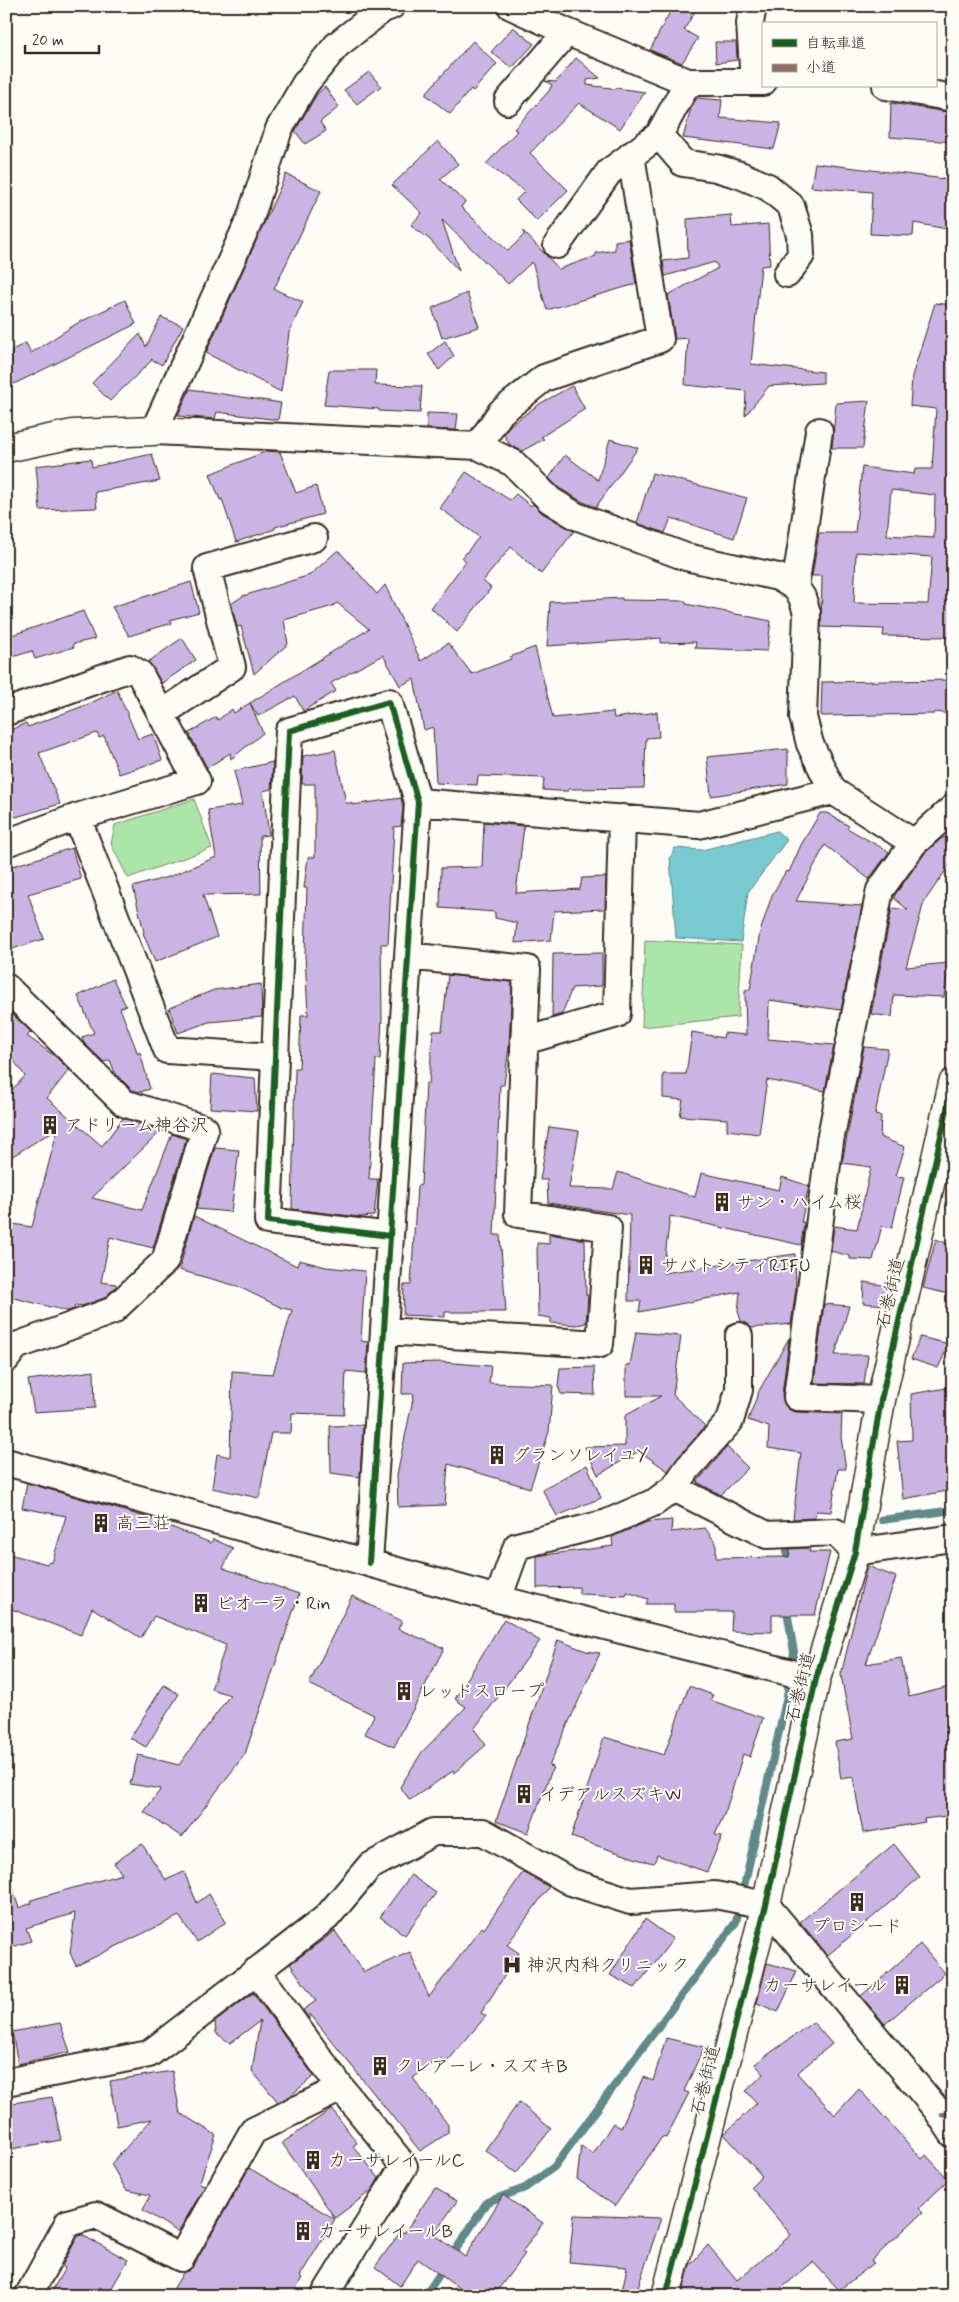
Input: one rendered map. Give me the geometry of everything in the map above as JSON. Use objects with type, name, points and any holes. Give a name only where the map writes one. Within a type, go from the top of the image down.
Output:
[{"type":"street","points":[[154,431],[250,219],[279,129],[305,84],[337,45],[390,6]]},
{"type":"street","points":[[511,6],[567,32],[688,82],[759,82],[750,23],[753,6]]},
{"type":"street","points":[[508,101],[567,32]]},
{"type":"street","points":[[557,245],[609,172],[659,135],[688,82]]},
{"type":"street","points":[[897,88],[953,98]]},
{"type":"street","points":[[659,135],[683,163],[716,168],[740,175],[768,187],[791,206],[800,235],[801,256],[787,274]]},
{"type":"street","points":[[478,446],[501,412],[544,378],[660,339],[631,155]]},
{"type":"street","points":[[6,448],[73,434],[154,431],[478,446],[513,463],[550,500],[576,516],[686,557],[778,577],[795,587],[802,597],[807,612],[803,717],[810,744],[832,791],[914,843]]},
{"type":"street","points":[[795,587],[819,431]]},
{"type":"street","points":[[161,714],[232,667],[208,568],[314,538]]},
{"type":"street","points":[[6,712],[130,668],[140,674],[196,781],[77,817],[6,843]]},
{"type":"street","points":[[369,1563],[418,802],[389,702],[289,731],[268,1221],[390,1236]]},
{"type":"street","points":[[418,802],[699,825],[832,791]]},
{"type":"street","points":[[881,1400],[797,1397],[830,1141],[880,890],[914,843],[953,808]]},
{"type":"street","points":[[77,817],[167,1050],[275,1057]]},
{"type":"street","points":[[524,1042],[617,1014],[622,818]]},
{"type":"street","points":[[384,1331],[600,1344],[608,1228],[518,1214],[527,969],[408,956]]},
{"type":"street","points":[[6,987],[124,1103],[205,1128],[165,1261],[112,1311],[16,1346],[6,1359]]},
{"type":"street","name":"石巻街道","points":[[666,2296],[761,1904],[812,1678],[855,1552],[881,1400],[953,1083]]},
{"type":"street","points":[[498,1599],[517,1546],[607,1523],[655,1502],[674,1488],[688,1468],[730,1421],[739,1390],[739,1336]]},
{"type":"street","points":[[6,1462],[498,1599],[812,1678]]},
{"type":"street","points":[[674,1488],[767,1535],[835,1532],[855,1552],[953,1538]]},
{"type":"street","points":[[6,2082],[150,2054],[326,1917],[369,1868],[432,1832],[483,1832],[572,1882],[630,1901],[714,1895],[761,1904],[937,2110],[953,2134]]},
{"type":"street","points":[[256,1971],[341,2088],[404,2166],[324,2296]]},
{"type":"street","points":[[28,2296],[68,2223],[96,2215],[181,2258],[253,2131],[341,2088]]},
{"type":"green space","points":[[194,799],[212,848],[128,878],[111,844],[115,825]]},
{"type":"green space","points":[[645,940],[742,945],[738,1017],[642,1027]]},
{"type":"water","points":[[777,831],[787,840],[748,892],[741,942],[676,938],[670,858],[675,848],[702,850]]},
{"type":"building","points":[[673,6],[698,6],[684,30],[698,38],[682,63],[650,50]]},
{"type":"building","points":[[513,27],[534,44],[512,68],[491,52]]},
{"type":"building","points":[[473,41],[497,64],[473,91],[471,89],[450,114],[425,94]]},
{"type":"building","points":[[715,42],[736,42],[737,60],[716,63]]},
{"type":"building","points":[[576,58],[600,78],[587,80],[587,85],[614,90],[616,88],[645,92],[620,129],[579,103],[530,153],[568,190],[537,221],[516,200],[525,191],[486,164],[517,131],[514,129],[549,91],[552,85],[545,81],[556,82]]},
{"type":"building","points":[[369,72],[381,86],[357,104],[344,90]]},
{"type":"building","points":[[325,87],[339,107],[320,122],[326,131],[305,144],[295,131],[317,94]]},
{"type":"building","points":[[697,98],[722,100],[720,118],[781,123],[774,149],[683,138],[691,108]]},
{"type":"building","points":[[891,103],[953,113],[953,142],[890,137]]},
{"type":"building","points":[[438,141],[458,164],[440,179],[465,202],[461,207],[508,251],[524,235],[523,231],[559,269],[596,256],[596,253],[615,250],[615,241],[629,239],[636,284],[547,310],[532,262],[508,284],[442,220],[459,271],[429,239],[411,225],[422,213],[392,185]]},
{"type":"building","points":[[815,163],[953,180],[953,230],[914,223],[913,236],[870,234],[872,192],[811,187]]},
{"type":"building","points":[[286,174],[321,191],[274,289],[303,302],[289,333],[281,392],[206,353]]},
{"type":"building","points":[[731,215],[732,227],[768,224],[770,265],[761,266],[751,364],[823,372],[823,383],[769,386],[745,416],[746,391],[685,385],[688,338],[675,339],[668,295],[718,268],[715,262],[665,276],[663,261],[688,258],[687,219]]},
{"type":"building","points":[[467,293],[479,327],[442,338],[432,308]]},
{"type":"building","points":[[125,300],[136,324],[14,384],[6,369],[6,353],[26,343],[31,353],[76,324]]},
{"type":"building","points":[[935,303],[953,305],[953,637],[883,636],[884,629],[821,627],[822,576],[812,576],[819,533],[855,533],[862,467],[914,474],[915,469],[932,469],[936,409],[910,406],[912,376]],"holes":[[[891,490],[935,495],[934,538],[887,535]],[[856,552],[932,557],[928,604],[854,603]]]},
{"type":"building","points":[[161,317],[183,326],[162,365],[151,359],[110,401],[92,383],[140,334],[146,347]]},
{"type":"building","points":[[445,341],[454,356],[439,370],[428,354]]},
{"type":"building","points":[[329,370],[376,370],[375,385],[422,386],[420,413],[324,405]]},
{"type":"building","points":[[572,386],[585,409],[541,437],[544,439],[522,451],[510,445],[504,435],[509,426],[541,403]]},
{"type":"building","points":[[190,389],[281,403],[278,420],[217,412],[215,419],[178,416]]},
{"type":"building","points":[[869,401],[863,448],[832,448],[836,403]]},
{"type":"building","points":[[427,413],[458,414],[456,430],[427,429]]},
{"type":"building","points":[[610,439],[638,448],[596,507],[559,488],[549,478],[565,455],[598,480]]},
{"type":"building","points":[[267,451],[280,452],[296,493],[316,486],[323,514],[275,527],[275,529],[236,542],[222,499],[220,500],[210,474]]},
{"type":"building","points":[[152,454],[160,481],[95,492],[97,508],[40,510],[36,466],[91,459],[92,467]]},
{"type":"building","points":[[466,472],[510,500],[516,494],[531,506],[533,504],[542,513],[574,531],[541,574],[511,547],[483,581],[491,588],[457,632],[431,608],[466,561],[462,558],[479,537],[440,508]]},
{"type":"building","points":[[652,473],[747,498],[734,538],[671,518],[665,533],[637,523]]},
{"type":"building","points":[[338,550],[377,594],[385,585],[421,661],[448,643],[472,674],[511,659],[510,657],[535,647],[553,718],[613,712],[614,718],[657,712],[659,737],[646,738],[644,788],[543,790],[544,778],[478,776],[477,785],[436,783],[433,727],[424,730],[414,679],[400,686],[383,655],[331,683],[336,691],[303,711],[295,696],[258,716],[250,703],[369,629],[337,603],[333,606],[284,620],[288,644],[254,674],[241,626],[237,627],[231,604],[243,596],[310,575]]},
{"type":"building","points":[[191,582],[199,612],[170,620],[172,623],[129,636],[112,607]]},
{"type":"building","points":[[622,598],[622,600],[686,601],[686,604],[771,621],[767,651],[695,648],[696,642],[661,643],[661,638],[547,646],[550,602]]},
{"type":"building","points":[[83,611],[95,639],[73,644],[74,647],[35,659],[32,651],[6,659],[6,637]]},
{"type":"building","points":[[182,638],[196,660],[162,683],[148,662]]},
{"type":"building","points":[[953,680],[953,714],[934,712],[934,714],[821,716],[822,682]]},
{"type":"building","points":[[117,690],[138,739],[153,734],[162,760],[119,774],[104,736],[99,738],[97,733],[39,753],[60,804],[16,817],[6,809],[6,732],[26,723],[28,727],[91,703]]},
{"type":"building","points":[[250,703],[263,733],[231,759],[230,753],[207,768],[189,733],[216,717],[218,720],[232,709],[234,713]]},
{"type":"building","points":[[788,749],[788,784],[711,796],[707,757]]},
{"type":"building","points":[[335,750],[346,803],[352,803],[352,805],[401,798],[403,808],[401,826],[394,827],[388,944],[381,944],[382,1018],[380,1059],[376,1059],[369,1179],[378,1179],[374,1216],[360,1217],[292,1209],[295,1068],[299,1068],[301,1015],[308,1015],[305,955],[307,888],[304,888],[308,857],[315,857],[315,784],[302,784],[303,756]]},
{"type":"building","points":[[273,762],[271,789],[263,791],[269,835],[260,836],[261,894],[203,895],[217,937],[155,962],[143,933],[133,887],[171,876],[216,857],[208,810],[242,805],[234,771]]},
{"type":"building","points":[[820,813],[827,813],[849,826],[847,828],[889,852],[869,879],[825,845],[796,901],[862,906],[841,1010],[769,1000],[768,1039],[834,1045],[825,1091],[767,1080],[759,1134],[727,1130],[727,1119],[680,1116],[683,1100],[663,1098],[663,1074],[686,1074],[692,1032],[723,1038],[724,1033],[746,1035],[745,990],[750,989],[760,932],[772,895],[786,871],[789,872],[801,845]]},
{"type":"building","points":[[484,822],[524,826],[516,893],[580,889],[582,878],[606,877],[605,909],[554,911],[551,940],[515,943],[517,923],[495,918],[495,912],[440,908],[441,868],[482,867]]},
{"type":"building","points":[[953,837],[953,860],[924,902],[906,967],[949,963],[944,997],[894,995],[892,1017],[871,1014],[892,908],[908,910],[894,896],[925,853],[942,838]]},
{"type":"building","points":[[72,848],[81,879],[28,894],[44,939],[6,951],[6,868]]},
{"type":"building","points":[[602,953],[602,986],[572,988],[562,1014],[552,1017],[553,954]]},
{"type":"building","points":[[448,975],[512,982],[509,1047],[504,1085],[500,1085],[494,1235],[500,1235],[506,1312],[445,1312],[445,1317],[403,1315],[404,1285],[411,1285],[417,1186],[421,1185],[426,1083],[429,1083],[433,1031],[442,1031]]},
{"type":"building","points":[[113,979],[126,1006],[120,1008],[138,1054],[140,1052],[150,1089],[140,1092],[132,1090],[115,1073],[110,1060],[104,1062],[84,1043],[82,1037],[94,1033],[78,996]]},
{"type":"building","points":[[261,984],[262,1017],[209,1022],[178,1033],[169,1008],[214,990]]},
{"type":"building","points":[[6,1008],[31,1032],[27,1036],[56,1057],[69,1070],[47,1098],[102,1146],[123,1118],[161,1131],[92,1198],[142,1210],[172,1134],[186,1139],[153,1248],[110,1237],[101,1282],[116,1284],[116,1287],[104,1298],[82,1306],[75,1305],[74,1309],[67,1311],[6,1296],[6,1241],[13,1224],[32,1227],[58,1128],[6,1160],[6,1096],[25,1076],[8,1053],[6,1054]]},
{"type":"building","points":[[864,1047],[888,1049],[875,1115],[881,1116],[880,1137],[905,1147],[896,1176],[904,1177],[892,1228],[882,1226],[873,1260],[850,1259],[850,1256],[831,1251],[834,1226],[857,1229],[871,1167],[842,1163]]},
{"type":"building","points":[[212,1074],[255,1078],[257,1111],[210,1108]]},
{"type":"building","points":[[549,1127],[579,1131],[569,1188],[613,1189],[618,1172],[695,1197],[701,1173],[779,1190],[782,1177],[809,1186],[801,1222],[804,1222],[801,1245],[670,1216],[663,1273],[795,1254],[796,1288],[791,1324],[752,1328],[741,1321],[738,1311],[740,1292],[639,1312],[641,1301],[628,1301],[630,1215],[548,1203],[547,1180],[540,1180]]},
{"type":"building","points":[[215,1148],[239,1150],[231,1212],[196,1209]]},
{"type":"building","points":[[194,1216],[297,1266],[299,1260],[326,1267],[365,1271],[361,1341],[368,1342],[366,1373],[346,1371],[344,1415],[292,1413],[291,1433],[271,1433],[259,1498],[212,1488],[217,1454],[230,1457],[232,1371],[273,1374],[292,1310],[282,1308],[237,1286],[179,1270]]},
{"type":"building","points":[[549,1234],[585,1240],[586,1295],[588,1295],[586,1323],[577,1325],[551,1323],[551,1318],[538,1316],[537,1243],[549,1244]]},
{"type":"building","points":[[936,1239],[953,1246],[953,1295],[923,1288]]},
{"type":"building","points":[[864,1282],[888,1286],[884,1305],[863,1303]]},
{"type":"building","points":[[824,1304],[849,1306],[835,1355],[868,1355],[864,1384],[814,1383]]},
{"type":"building","points":[[636,1332],[681,1336],[673,1395],[705,1426],[668,1471],[639,1451],[598,1475],[585,1447],[625,1446],[625,1416],[661,1396],[626,1396],[626,1365],[630,1365]]},
{"type":"building","points":[[920,1337],[949,1344],[938,1368],[911,1359]]},
{"type":"building","points":[[789,1338],[782,1395],[784,1404],[788,1409],[796,1412],[842,1414],[841,1437],[846,1469],[838,1469],[831,1512],[816,1511],[815,1518],[793,1519],[801,1453],[768,1448],[769,1427],[748,1420],[759,1391]]},
{"type":"building","points":[[442,1362],[491,1366],[489,1383],[553,1385],[549,1432],[530,1488],[448,1464],[445,1505],[398,1507],[397,1475],[414,1394],[402,1394],[403,1363]]},
{"type":"building","points":[[594,1367],[595,1395],[561,1394],[558,1386],[560,1368]]},
{"type":"building","points":[[94,1371],[95,1408],[34,1412],[28,1380]]},
{"type":"building","points":[[953,1387],[953,1490],[903,1499],[897,1441],[912,1440],[911,1394]]},
{"type":"building","points":[[363,1425],[360,1477],[331,1473],[330,1426]]},
{"type":"building","points":[[727,1447],[748,1468],[721,1495],[697,1482]]},
{"type":"building","points":[[587,1465],[601,1498],[557,1516],[542,1489]]},
{"type":"building","points":[[27,1483],[149,1518],[211,1543],[213,1539],[233,1548],[223,1568],[299,1594],[245,1754],[182,1837],[144,1812],[161,1789],[130,1784],[138,1755],[179,1765],[230,1695],[211,1689],[226,1645],[154,1616],[141,1638],[92,1608],[81,1635],[6,1607],[6,1564],[9,1554],[47,1564],[48,1562],[52,1563],[66,1516],[22,1508]]},
{"type":"building","points":[[672,1520],[671,1532],[705,1528],[716,1543],[716,1558],[789,1557],[790,1549],[810,1548],[809,1552],[830,1552],[815,1615],[772,1615],[772,1632],[731,1631],[732,1612],[674,1612],[674,1604],[646,1604],[648,1599],[627,1592],[626,1596],[579,1594],[579,1587],[537,1588],[537,1556],[613,1546],[612,1537],[647,1522]]},
{"type":"building","points":[[867,1566],[896,1577],[866,1664],[901,1658],[909,1697],[953,1686],[953,1815],[924,1819],[925,1822],[863,1833],[853,1777],[841,1779],[835,1742],[853,1739],[841,1675]]},
{"type":"building","points":[[352,1596],[402,1621],[398,1629],[444,1648],[394,1747],[365,1734],[374,1715],[309,1684]]},
{"type":"building","points":[[504,1619],[540,1641],[474,1729],[486,1745],[454,1773],[453,1771],[410,1800],[400,1787],[422,1752],[466,1707],[455,1699]]},
{"type":"building","points":[[558,1640],[586,1651],[600,1653],[549,1766],[553,1767],[528,1833],[496,1821]]},
{"type":"building","points":[[164,1685],[179,1694],[146,1747],[130,1738]]},
{"type":"building","points":[[689,1686],[713,1695],[710,1700],[763,1718],[750,1757],[743,1754],[726,1810],[715,1835],[722,1836],[707,1872],[657,1855],[654,1863],[640,1860],[571,1837],[604,1737],[664,1755]]},
{"type":"building","points":[[142,1844],[166,1880],[184,1872],[197,1903],[209,1894],[226,1922],[197,1942],[179,1916],[76,1966],[70,1953],[75,1913],[26,1928],[31,1941],[6,1949],[6,1879],[9,1879],[19,1908],[32,1903],[31,1900],[122,1874],[114,1863]]},
{"type":"building","name":"プロシード","points":[[894,1844],[920,1877],[828,1955],[800,1922]]},
{"type":"building","points":[[523,1872],[549,1887],[507,1945],[519,1953],[481,2013],[486,2016],[446,2063],[439,2058],[413,2078],[448,2125],[448,2133],[420,2151],[310,2014],[310,2020],[303,2010],[316,2001],[290,1964],[335,1931],[364,1972],[410,1952],[429,1997],[482,1927],[484,1929]]},
{"type":"building","points":[[411,1875],[436,1893],[405,1935],[380,1917]]},
{"type":"building","points":[[645,1919],[673,1939],[635,1988],[610,1975]]},
{"type":"building","name":"カーサレイール","points":[[920,1944],[945,1973],[885,2024],[861,1996]]},
{"type":"building","points":[[767,1963],[797,1971],[778,2012],[757,2003]]},
{"type":"building","points":[[253,1993],[314,2076],[290,2096],[278,2102],[252,2071],[260,2021],[230,2043],[216,2033],[215,2022]]},
{"type":"building","points":[[813,2022],[832,2044],[797,2073],[835,2115],[859,2089],[922,2159],[926,2155],[949,2180],[919,2208],[923,2212],[871,2261],[874,2263],[839,2290],[813,2262],[772,2296],[682,2296],[690,2265],[708,2245],[737,2280],[791,2235],[751,2187],[762,2176],[724,2134],[757,2103],[746,2091],[764,2074],[755,2064]]},
{"type":"building","points":[[60,2023],[70,2052],[18,2064],[12,2032]]},
{"type":"building","points":[[666,2038],[704,2047],[684,2091],[689,2093],[666,2138],[662,2137],[615,2206],[577,2179],[581,2146],[593,2154],[613,2123],[621,2128],[643,2077],[653,2081]]},
{"type":"building","points":[[172,2071],[180,2113],[216,2135],[199,2184],[205,2186],[178,2232],[143,2210],[150,2195],[126,2190],[111,2164],[152,2119],[117,2126],[110,2081]]},
{"type":"building","points":[[52,2097],[61,2140],[6,2150],[6,2104]]},
{"type":"building","points":[[519,2102],[551,2129],[516,2173],[485,2150]]},
{"type":"building","points":[[332,2109],[357,2143],[353,2146],[379,2178],[372,2190],[335,2218],[282,2143]]},
{"type":"building","points":[[249,2168],[335,2219],[300,2276],[302,2278],[292,2296],[169,2296],[183,2273],[194,2265]]},
{"type":"building","points":[[435,2188],[457,2201],[434,2234],[465,2257],[503,2195],[543,2223],[522,2252],[525,2254],[493,2296],[470,2296],[418,2259],[400,2286],[375,2267],[401,2231],[404,2233]]},
{"type":"building","points":[[574,2215],[661,2218],[635,2296],[621,2296],[627,2267],[569,2262]]},
{"type":"building","points":[[82,2235],[128,2260],[109,2293],[99,2287],[94,2296],[49,2296],[65,2268],[62,2266],[78,2236]]},
{"type":"waterway","points":[[882,1520],[953,1510]]},
{"type":"waterway","points":[[787,1566],[787,1547],[797,1546]]},
{"type":"waterway","points":[[451,2257],[487,2202],[525,2188],[554,2167],[736,1922],[787,1696],[794,1652],[786,1605]]},
{"type":"waterway","points":[[425,2296],[445,2266]]},
{"type":"marked path","points":[[940,2115],[953,2113]]},
{"type":"cycle path","points":[[369,1563],[418,802],[389,702],[289,731],[268,1221],[390,1236]]},
{"type":"cycle path","points":[[666,2296],[766,1905],[816,1679],[855,1552],[881,1400],[953,1083]]},
{"type":"place","name":"アドリーム神谷沢","points":[[50,1125]]},
{"type":"place","name":"サン・ハイム桜","points":[[722,1202]]},
{"type":"place","name":"サバトシティRIFU","points":[[646,1265]]},
{"type":"place","name":"グランソレイユY","points":[[497,1455]]},
{"type":"place","name":"高三荘","points":[[101,1523]]},
{"type":"place","name":"ビオーラ・Rin","points":[[201,1603]]},
{"type":"place","name":"レッドスロープ","points":[[404,1691]]},
{"type":"place","name":"イデアルスズキW","points":[[524,1794]]},
{"type":"place","name":"プロシード","points":[[857,1902]]},
{"type":"place","name":"神沢内科クリニック","points":[[512,1965]]},
{"type":"place","name":"カーサレイール","points":[[902,1985]]},
{"type":"place","name":"クレアーレ・スズキB","points":[[380,2066]]},
{"type":"place","name":"カーサレイールC","points":[[313,2160]]},
{"type":"place","name":"カーサレイールB","points":[[303,2231]]}]
